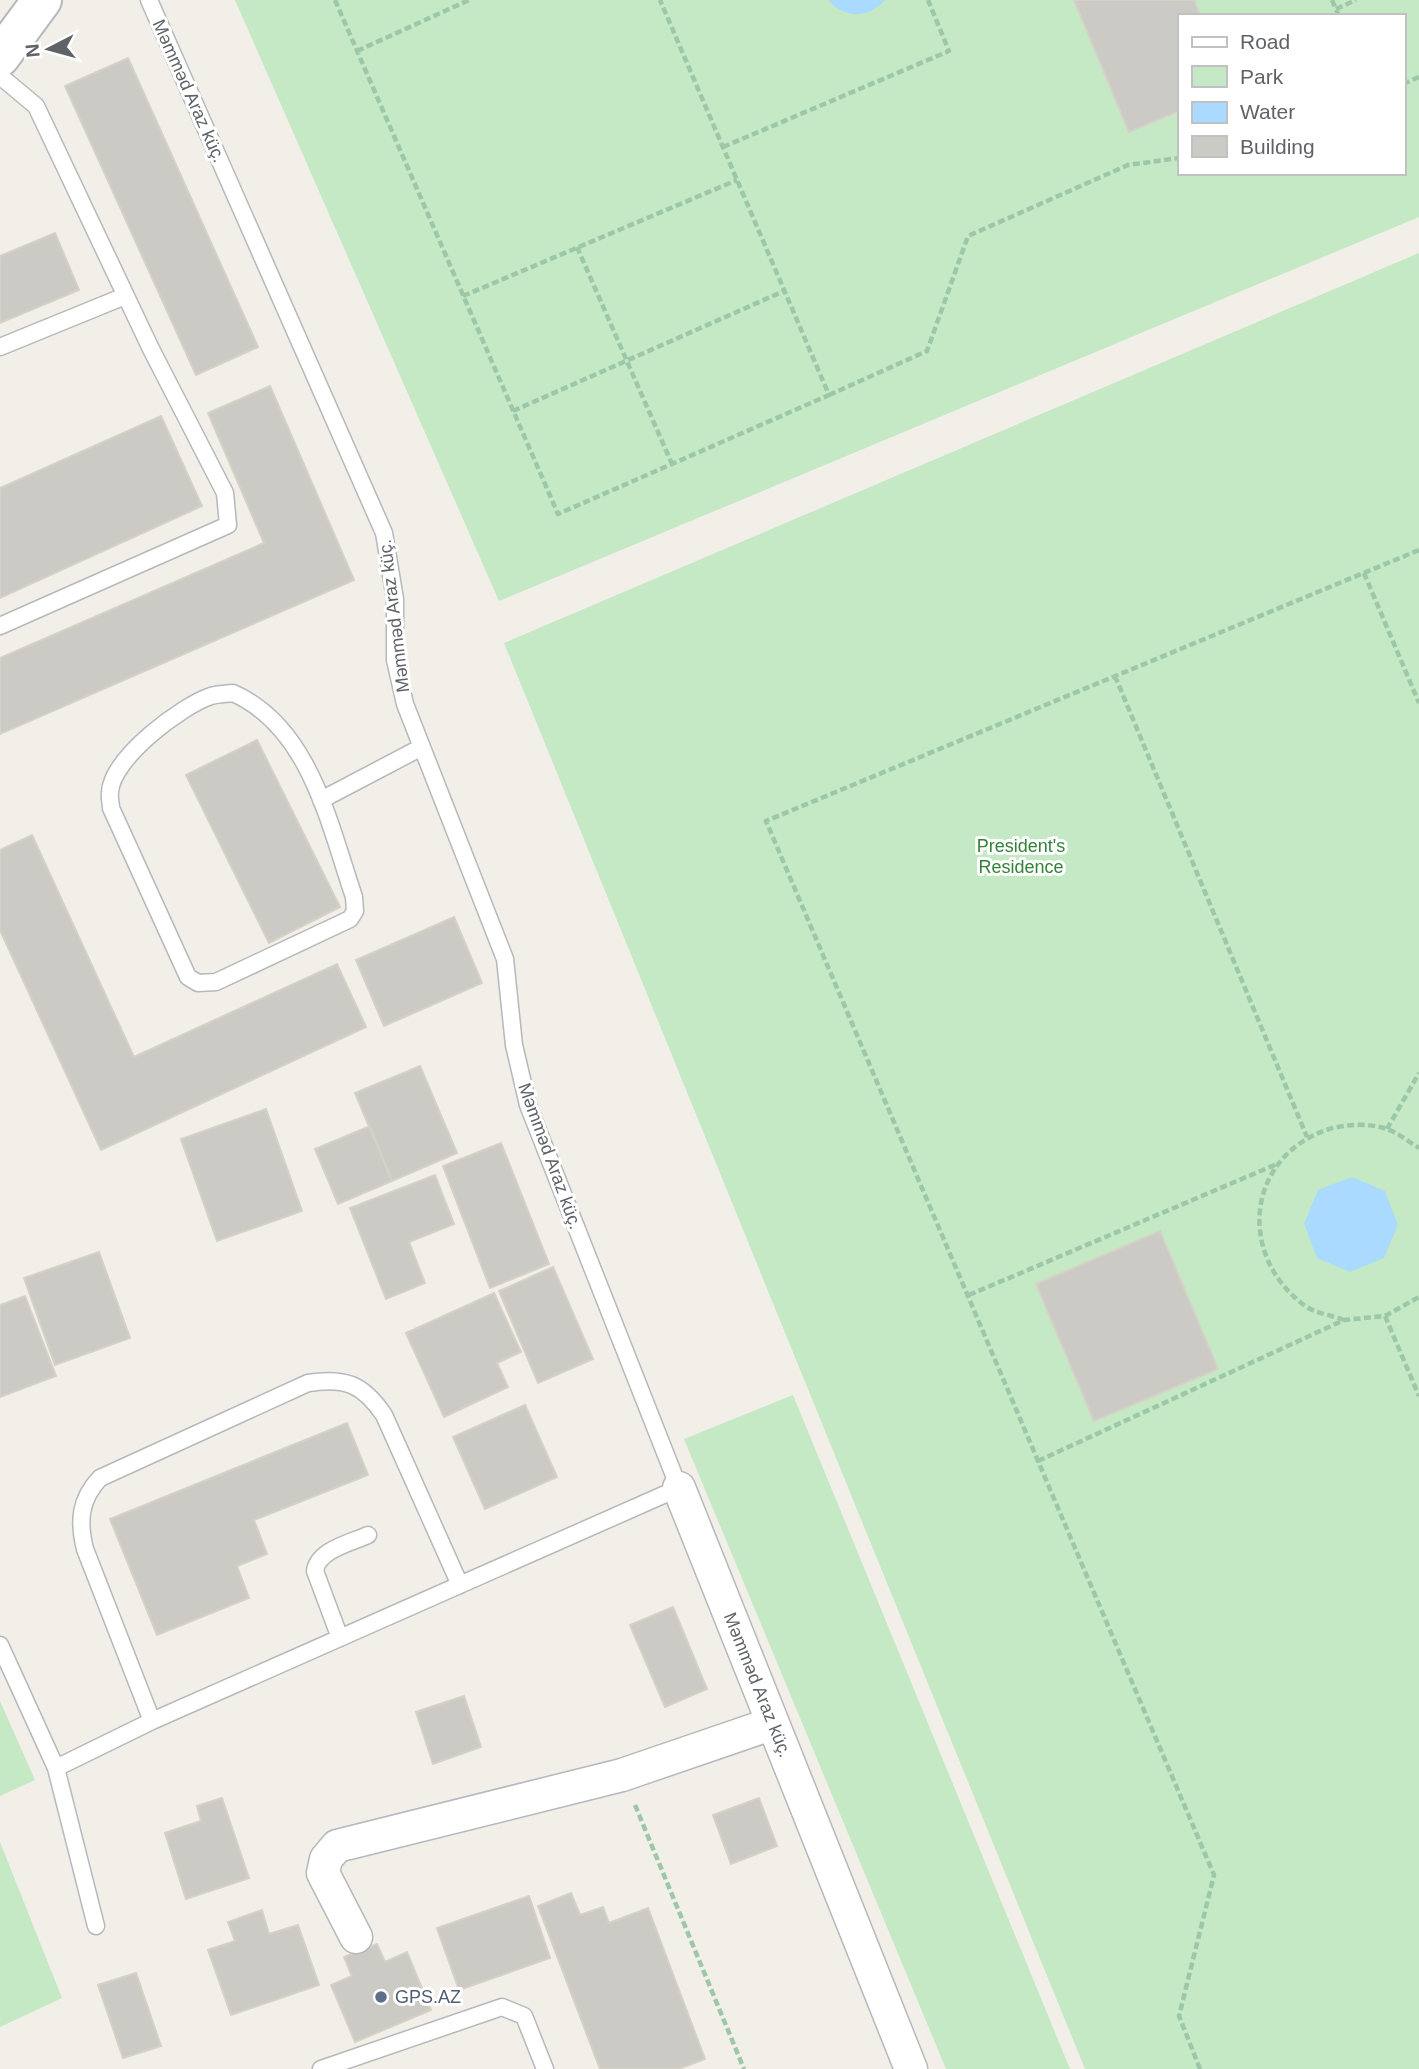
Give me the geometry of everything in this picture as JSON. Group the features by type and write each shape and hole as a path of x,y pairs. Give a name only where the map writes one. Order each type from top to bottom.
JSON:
{"street":[{"path":"0,57 42,0"},
{"name":"Məmməd Araz küç.","path":"679,1488 911,2069"},
{"path":"356,1937 323,1873 326,1859 337,1846 622,1775 771,1724"}],"lane":[{"name":"Məmməd Araz küç.","path":"149,0 384,533 395,599 395,660 405,704 505,959 514,1045 528,1105 679,1488"},
{"path":"0,76 36,106 125,296 225,493 228,525 0,626"},
{"path":"0,347 125,296"},
{"path":"233,693 255,703 282,728 299,754 321,800 354,897 355,911 350,919 216,982 198,984 188,977 111,808 109,790 125,762 145,740 178,712 212,696 233,693"},
{"path":"321,800 420,748"},
{"path":"152,1721 85,1549 79,1525 89,1489 100,1478 308,1382 340,1381 354,1385 371,1396 384,1415 460,1585"},
{"path":"56,1768 152,1721 679,1488"},
{"path":"340,1638 315,1571 316,1562 324,1555 368,1535"},
{"path":"0,1646 56,1768 96,1926"},
{"path":"321,2069 502,2007 523,2015 545,2069"}],"path":[{"path":"335,0 558,514 927,351 968,236 1128,165 1178,158"},
{"path":"357,51 468,0"},
{"path":"660,0 829,396"},
{"path":"723,147 949,51 928,0"},
{"path":"1332,0 1338,14"},
{"path":"1336,9 1356,0"},
{"path":"463,296 737,180"},
{"path":"578,247 672,464"},
{"path":"513,411 784,291"},
{"path":"1200,2069 1179,2016 1214,1875 766,821 1419,550"},
{"path":"1364,573 1419,703"},
{"path":"1115,676 1307,1136"},
{"path":"1387,1129 1419,1073"},
{"path":"969,1295 1277,1164 1307,1136 1346,1124 1387,1129 1419,1149"},
{"path":"1277,1164 1260,1200 1259,1242 1276,1279 1306,1307 1344,1320"},
{"path":"1038,1461 1344,1320 1385,1316 1419,1297"},
{"path":"1385,1316 1419,1396"},
{"path":"622,1775 744,2069"}],"green space":[{"path":"235,0 1419,0 1419,217 499,601"},
{"name":"President's Residence","path":"1419,253 1419,2069 1085,2069 504,643"},
{"path":"793,1395 1070,2069 946,2069 684,1439"},
{"path":"0,1701 35,1780 0,1796"},
{"path":"0,1842 62,1998 0,2027"}],"water":[{"path":"828,0 885,0 871,11 856,14 842,11"},
{"path":"1352,1177 1385,1191 1398,1225 1384,1258 1350,1272 1317,1258 1304,1224 1318,1190"}],"building":[{"path":"1074,0 1194,0 1199,14 1178,14 1178,111 1129,132"},
{"path":"128,58 258,347 196,375 65,86"},
{"path":"55,233 79,290 0,323 0,256"},
{"path":"270,386 354,580 0,734 0,658 264,543 208,413"},
{"path":"161,416 202,506 0,598 0,488"},
{"path":"257,740 340,907 269,943 186,775"},
{"path":"32,835 134,1057 337,964 366,1027 101,1150 0,930 0,850"},
{"path":"454,917 482,983 384,1026 356,960"},
{"path":"420,1066 457,1153 392,1181 355,1093"},
{"path":"266,1109 302,1211 217,1241 181,1139"},
{"path":"370,1126 392,1181 338,1204 315,1149"},
{"path":"501,1143 549,1264 490,1288 443,1166"},
{"path":"435,1175 454,1224 409,1242 425,1283 386,1299 350,1208"},
{"path":"1160,1231 1218,1369 1094,1421 1036,1284"},
{"path":"99,1252 130,1338 55,1365 24,1278"},
{"path":"553,1267 593,1359 538,1383 499,1291"},
{"path":"494,1293 521,1352 497,1363 508,1387 444,1417 406,1333"},
{"path":"25,1296 56,1376 0,1397 0,1305"},
{"path":"525,1405 557,1477 485,1509 453,1437"},
{"path":"347,1423 368,1475 254,1520 267,1554 237,1566 249,1598 157,1635 110,1519"},
{"path":"673,1607 707,1689 665,1707 630,1625"},
{"path":"464,1696 481,1747 433,1764 416,1712"},
{"path":"222,1798 249,1878 186,1899 165,1833 201,1821 197,1806"},
{"path":"759,1798 777,1846 731,1864 713,1815"},
{"path":"571,1893 580,1915 603,1907 609,1923 648,1908 705,2059 679,2069 600,2069 538,1906"},
{"path":"529,1896 550,1958 459,1990 437,1928"},
{"path":"262,1910 269,1934 298,1925 319,1985 231,2015 208,1950 235,1941 228,1922"},
{"name":"GPS.AZ","path":"377,1944 385,1962 407,1952 431,2010 355,2042 331,1985 352,1976 344,1957"},
{"path":"136,1973 161,2046 123,2058 98,1985"}],"place":[{"name":"GPS.AZ","path":"381,1997"}]}
